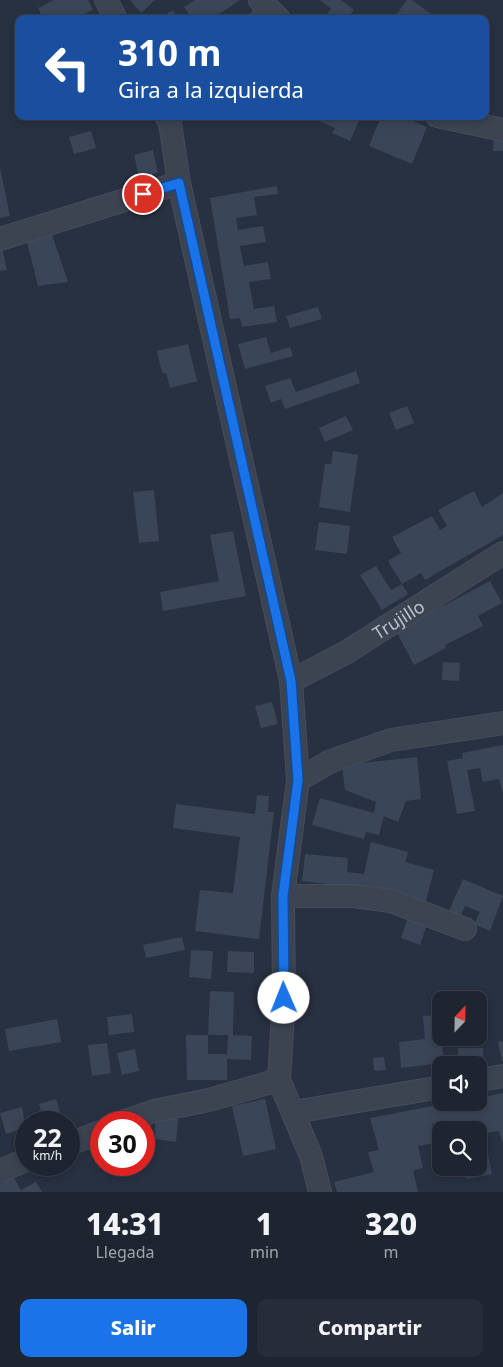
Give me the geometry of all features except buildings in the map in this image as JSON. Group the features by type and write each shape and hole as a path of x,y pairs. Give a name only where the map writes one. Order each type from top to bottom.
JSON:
{"street":[{"path":"106,0 114,15"},
{"path":"260,0 275,15"},
{"path":"169,120 179,183 291,681 298,780 283,896 284,998 279,1080 311,1156 320,1192"},
{"path":"456,120 503,130"},
{"path":"0,239 179,183"},
{"name":"Trujillo","path":"291,681 345,653 503,553"},
{"path":"298,780 331,761 391,740 503,723"},
{"path":"283,896 353,896 390,902 465,929"},
{"path":"487,1079 503,1076"},
{"path":"151,1111 209,1100 279,1080"},
{"path":"294,1112 432,1089"},
{"path":"0,1171 15,1165"}],"route":[{"path":"143,194 179,183 291,681 298,780 283,896 284,998"}]}
